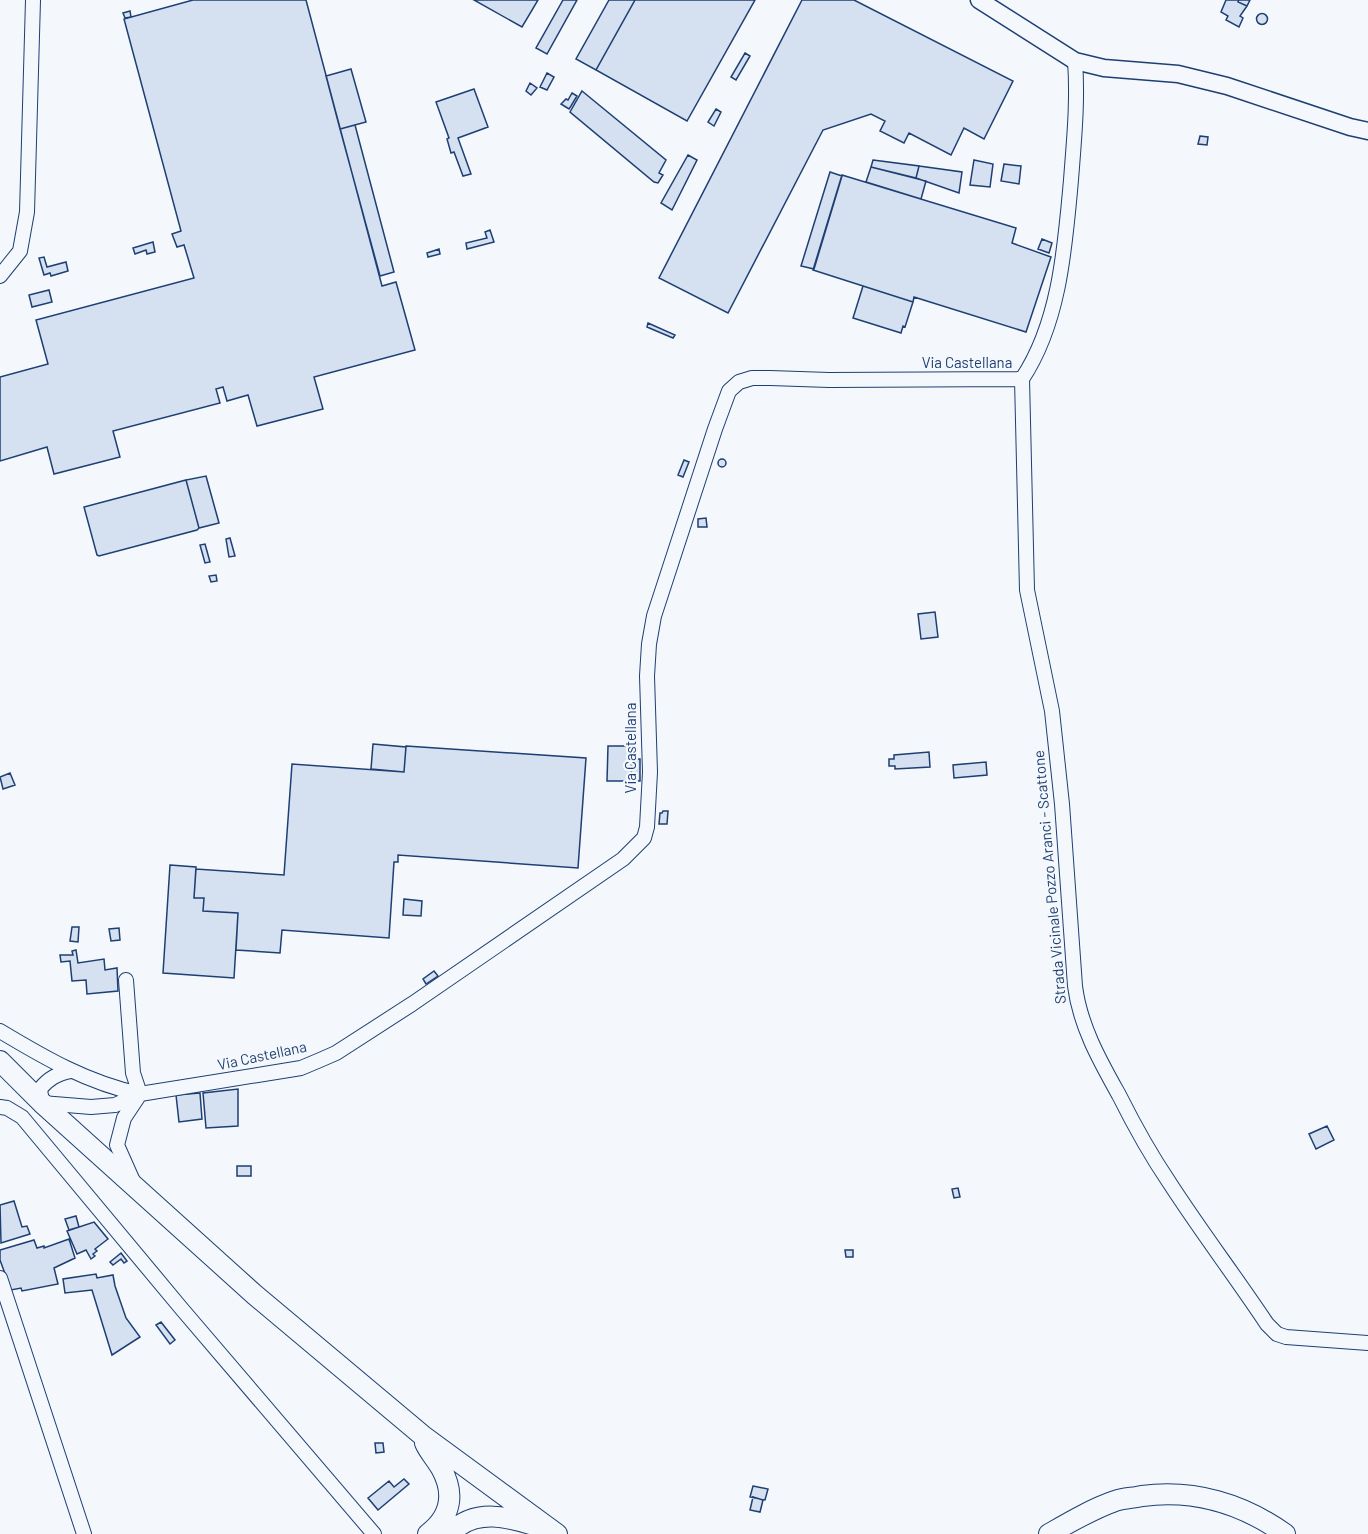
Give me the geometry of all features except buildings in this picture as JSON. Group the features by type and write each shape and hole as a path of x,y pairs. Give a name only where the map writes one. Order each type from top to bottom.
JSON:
{"main road":[{"path":"0,1060 42,1103 255,1294 422,1435 556,1534"},
{"path":"422,1435 451,1491 448,1512 437,1527 428,1534"},
{"path":"1049,1534 1117,1500 1162,1494 1202,1497 1232,1505 1259,1517 1285,1534"},
{"path":"450,1534 464,1523 490,1516 502,1516 556,1534"}],"street":[{"path":"0,276 20,251 27,212 33,0"},
{"path":"979,0 1075,61 1104,68 1178,74 1368,131"},
{"path":"1022,379 1040,345 1057,292 1068,218 1077,113 1075,61"},
{"name":"Via Castellana","path":"42,1103 92,1107 115,1105 140,1094 301,1068 336,1053 543,916 636,848 644,838 647,827 650,772 647,676 654,616 715,429 729,391 739,382 752,378 1022,379"},
{"name":"Strada Vicinale Pozzo Aranci - Scattone","path":"1022,379 1027,590 1052,711 1062,804 1075,986 1083,1022 1103,1066 1168,1182 1267,1324 1277,1334 1287,1337 1368,1343"},
{"path":"126,980 133,1073 140,1094 123,1118 117,1145 135,1187"},
{"name":"Via Castellana","path":"0,1031 71,1071 110,1086 140,1094"},
{"path":"42,1103 40,1089 47,1081 58,1074 71,1071"},
{"path":"0,1107 7,1108 22,1117 374,1534"},
{"path":"0,1278 84,1534"}]}
